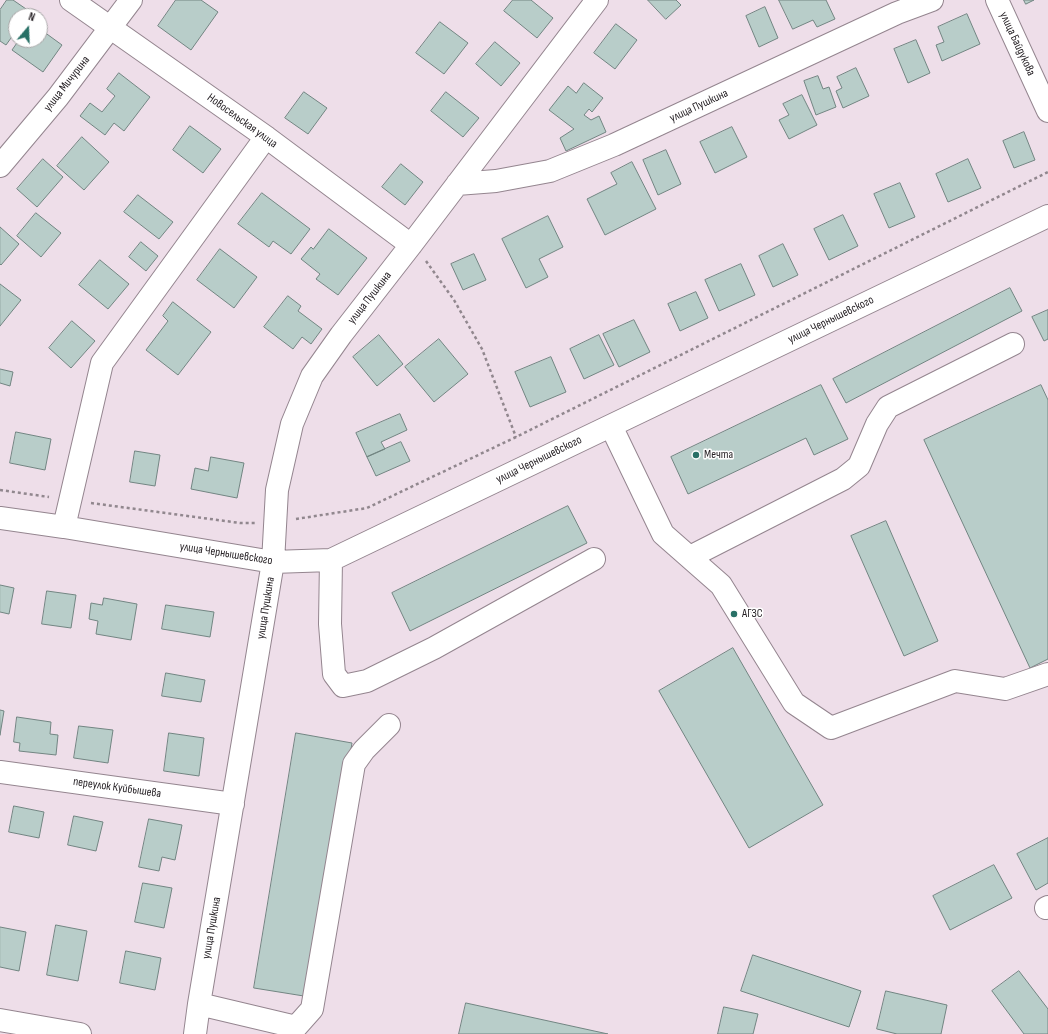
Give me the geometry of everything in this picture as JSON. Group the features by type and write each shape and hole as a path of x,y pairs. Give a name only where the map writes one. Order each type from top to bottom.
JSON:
{"street":[{"name":"Новосельская улица","path":"71,0 266,137 411,245"},
{"name":"улица Мичурина","path":"0,166 58,97 131,0"},
{"name":"улица Пушкина","path":"195,1034 273,562 277,490 292,424 312,376 341,335 597,0"},
{"name":"улица Пушкина","path":"457,184 496,181 550,170 614,145 897,13 932,0"},
{"name":"улица Байдукова","path":"997,0 1048,111"},
{"path":"64,527 102,363 266,137"},
{"name":"улица Чернышевского","path":"0,518 64,527 273,562 331,560 1047,219"},
{"path":"690,557 843,479 858,466 877,424 888,407 1013,344"},
{"path":"611,426 663,534 721,584 794,703 831,728 955,681 1005,689 1048,674"},
{"path":"331,560 330,624 334,674 343,686 368,681 434,648 594,559"},
{"path":"199,1004 296,1027 312,1009 354,764 364,750 389,725"},
{"name":"переулок Куйбышева","path":"0,772 233,804"},
{"path":"0,1020 80,1034"}],"path":[{"path":"411,245 430,265 452,297 482,349 516,437 1048,172"}],"building":[{"path":"7,0 13,0 25,8 8,8 8,42 6,45 0,41 0,10"},
{"path":"176,0 201,0 218,12 191,50 158,26"},
{"path":"513,0 531,0 553,18 537,38 504,11"},
{"path":"648,0 676,0 681,5 666,19"},
{"path":"779,0 826,0 835,19 817,27 813,20 793,29"},
{"path":"1024,0 1034,0 1026,4"},
{"path":"765,7 778,38 759,47 746,16"},
{"path":"967,14 980,44 942,61 936,45 944,42 938,27"},
{"path":"440,22 468,43 444,74 416,53"},
{"path":"616,24 637,40 615,69 594,53"},
{"path":"48,35 62,45 43,72 12,50 13,48 48,48"},
{"path":"916,40 930,73 908,83 894,49"},
{"path":"495,42 520,63 501,86 476,64"},
{"path":"856,68 869,96 843,108 836,91 842,88 837,77"},
{"path":"119,73 150,97 124,131 114,123 105,135 80,116 90,103 102,112 115,96 107,89"},
{"path":"818,76 823,89 829,87 836,107 816,115 804,81"},
{"path":"584,83 603,98 592,112 589,109 584,115 591,120 599,116 606,132 566,151 560,138 574,129 549,110 568,86 576,93"},
{"path":"304,92 327,108 308,134 285,118"},
{"path":"446,92 479,118 463,137 431,111"},
{"path":"802,95 817,125 789,139 779,120 789,115 783,104"},
{"path":"190,126 221,149 203,173 173,150"},
{"path":"732,127 747,157 715,173 700,142"},
{"path":"1024,132 1035,160 1014,168 1003,141"},
{"path":"82,137 109,162 84,190 57,166"},
{"path":"666,150 681,184 658,195 643,160"},
{"path":"43,159 63,177 37,207 17,189"},
{"path":"968,159 981,188 948,202 936,174"},
{"path":"632,162 656,209 605,235 587,199 617,184 611,173"},
{"path":"401,164 423,182 405,205 382,187"},
{"path":"900,183 915,217 889,228 874,194"},
{"path":"262,193 310,229 291,254 273,241 269,247 238,224"},
{"path":"138,195 173,222 159,239 124,212"},
{"path":"36,213 61,233 41,257 17,236"},
{"path":"843,215 858,246 829,260 814,229"},
{"path":"548,216 563,247 539,259 548,277 526,288 502,239"},
{"path":"0,227 19,244 1,265 0,264"},
{"path":"329,229 367,258 338,295 316,279 320,274 301,259 311,247 313,249"},
{"path":"141,242 158,256 146,271 129,257"},
{"path":"783,244 798,275 773,287 759,256"},
{"path":"220,249 257,277 234,308 197,280"},
{"path":"474,254 486,280 463,290 451,264"},
{"path":"100,260 129,284 108,309 79,285"},
{"path":"741,264 755,295 719,311 705,280"},
{"path":"0,284 21,300 0,326"},
{"path":"1010,288 1022,311 846,403 833,379"},
{"path":"696,292 708,318 680,331 668,304"},
{"path":"288,296 301,306 298,311 322,329 311,344 302,337 293,349 264,327"},
{"path":"173,302 211,332 178,375 146,350 168,321 163,316"},
{"path":"1048,310 1048,339 1044,341 1032,317"},
{"path":"634,320 650,352 619,367 603,334"},
{"path":"72,321 95,341 71,368 49,348"},
{"path":"379,335 403,364 377,386 353,357"},
{"path":"599,335 614,365 584,379 570,349"},
{"path":"439,339 468,374 434,402 405,367"},
{"path":"551,357 566,392 530,407 515,372"},
{"path":"0,369 13,372 10,386 0,383"},
{"path":"821,385 848,439 814,455 806,438 688,494 671,457"},
{"path":"1041,385 1048,400 1048,659 1030,668 924,440"},
{"path":"400,414 407,430 381,442 385,449 367,457 356,433"},
{"path":"16,432 51,439 45,470 10,463"},
{"path":"401,442 410,461 376,476 367,457"},
{"path":"135,451 160,455 155,486 130,482"},
{"path":"211,457 244,463 237,498 191,489 195,468 208,471"},
{"path":"568,506 587,543 410,631 392,593"},
{"path":"886,521 938,641 904,656 851,536"},
{"path":"0,585 14,588 9,614 0,612"},
{"path":"47,591 76,595 71,628 42,624"},
{"path":"104,598 137,604 131,640 96,634 98,621 89,619 91,603 102,605"},
{"path":"166,605 214,612 210,637 162,629"},
{"path":"733,648 823,805 749,848 659,691"},
{"path":"166,673 205,680 201,702 162,696"},
{"path":"0,710 4,711 0,735"},
{"path":"17,717 51,722 50,734 58,735 56,755 19,751 20,743 14,742"},
{"path":"79,726 113,730 108,763 74,758"},
{"path":"169,733 204,738 199,776 164,771"},
{"path":"296,733 352,743 310,997 254,988"},
{"path":"14,806 44,812 39,838 9,832"},
{"path":"74,816 103,822 96,851 68,845"},
{"path":"149,819 182,825 175,860 162,857 159,871 139,867"},
{"path":"1048,838 1048,883 1036,890 1017,854"},
{"path":"994,865 1012,898 950,930 933,896"},
{"path":"143,883 172,888 164,928 135,922"},
{"path":"56,925 87,931 78,981 47,975"},
{"path":"0,927 26,932 19,971 0,967"},
{"path":"126,951 161,958 155,990 120,983"},
{"path":"753,955 861,991 849,1027 741,991"},
{"path":"1019,971 1048,1009 1048,1034 1024,1034 992,991"},
{"path":"886,991 947,1005 941,1034 897,1034 877,1029"},
{"path":"466,1003 608,1034 459,1034"},
{"path":"724,1007 758,1014 753,1034 718,1034"}],"place":[{"name":"Мечта","path":"696,455"},
{"name":"АГЗС","path":"734,614"}]}
